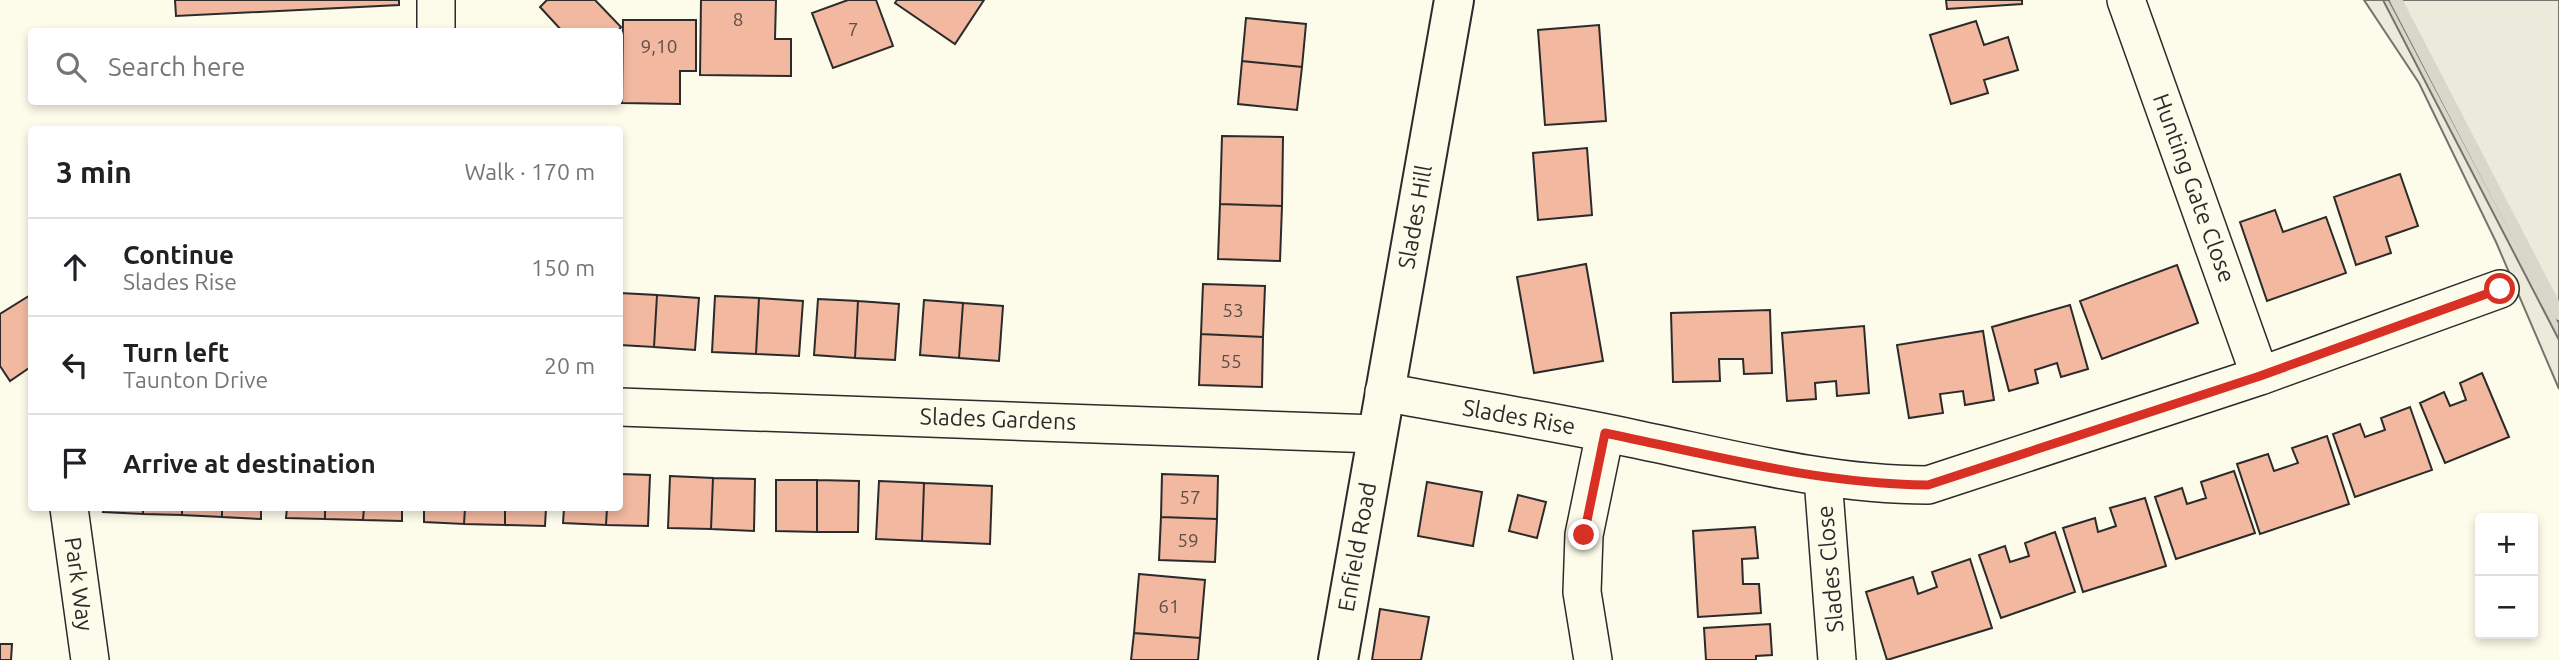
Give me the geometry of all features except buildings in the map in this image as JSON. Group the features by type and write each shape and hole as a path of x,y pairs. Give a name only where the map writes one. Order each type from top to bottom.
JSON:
{"main road":[{"name":"Slades Hill","path":"1376,434 1454,0"},
{"name":"Enfield Road","path":"1338,660 1376,434"}],"street":[{"path":"436,0 436,28"},
{"name":"Hunting Gate Close","path":"2126,0 2260,376"},
{"name":"Slades Rise","path":"1384,392 1605,433 1823,478 1872,485 1928,485 2260,376 2500,289"},
{"name":"Slades Gardens","path":"623,407 1376,434"},
{"path":"1593,660 1582,592 1584,535 1605,433"},
{"name":"Slades Close","path":"1823,478 1837,660"},
{"name":"Park Way","path":"69,511 90,660"}],"shaded area":[{"path":"2364,0 2559,0 2559,389 2496,242 2419,83"},
{"path":"2383,0 2389,0 2559,323 2559,340"}],"waterway":[{"path":"2396,0 2559,314"}],"route":[{"path":"1584,535 1605,433 1823,478 1872,485 1928,485 2260,376 2500,289"}]}
